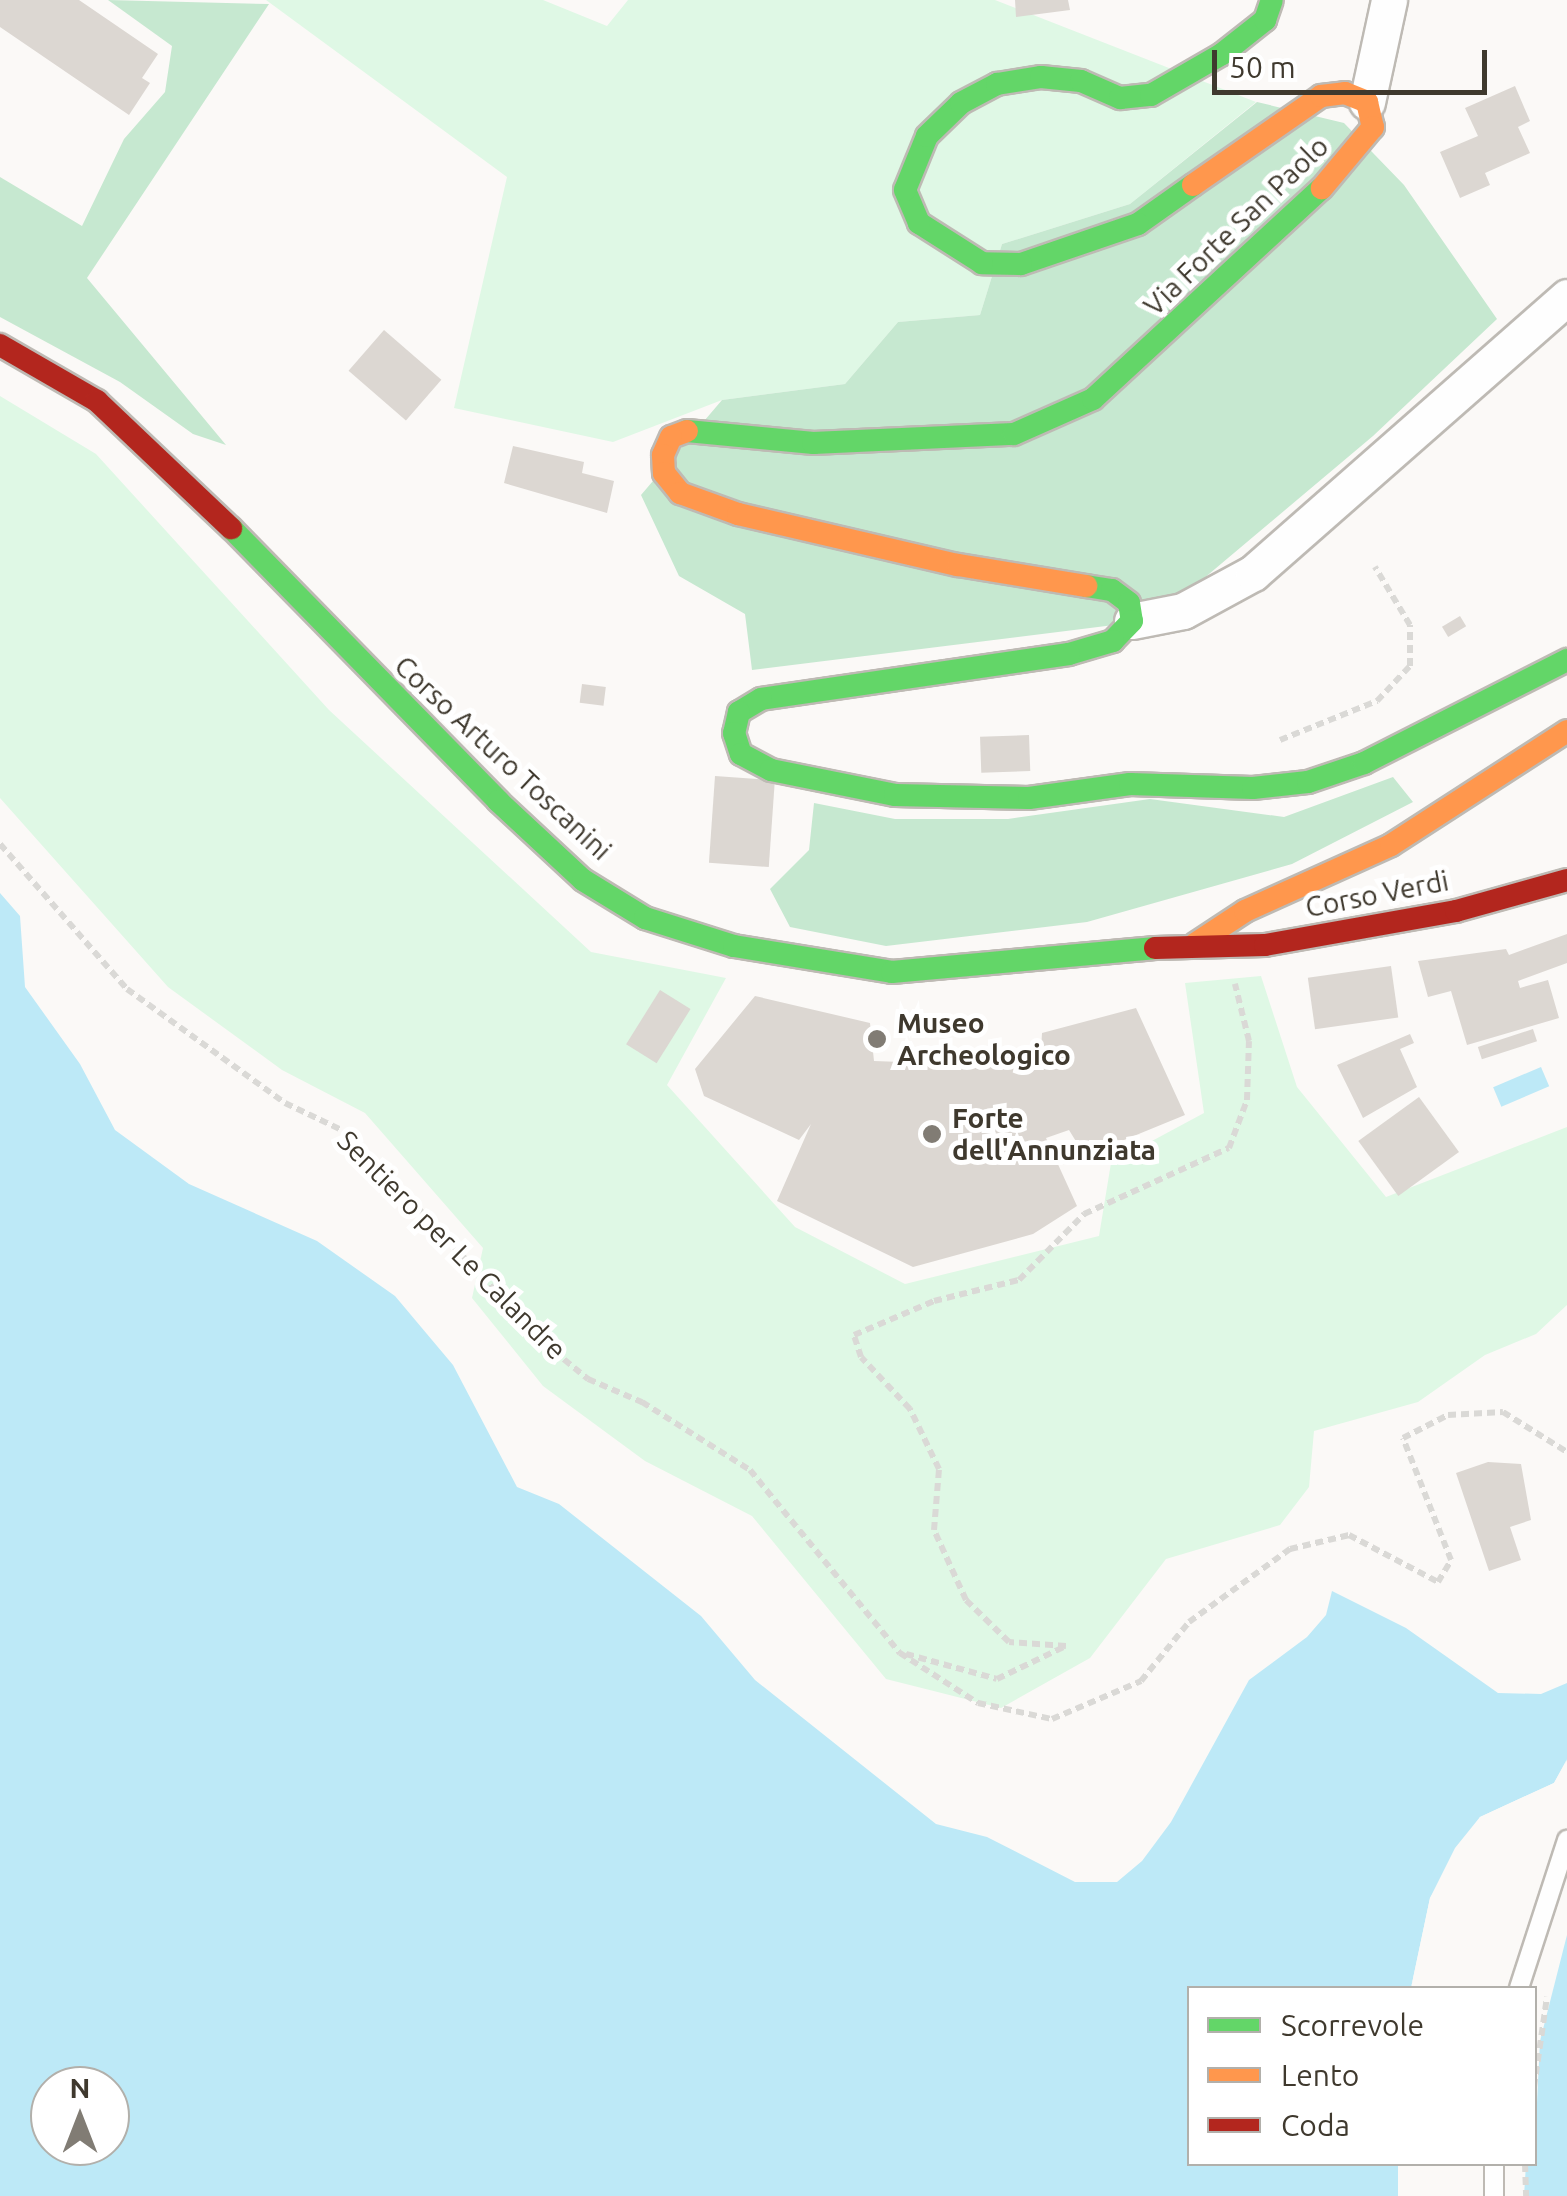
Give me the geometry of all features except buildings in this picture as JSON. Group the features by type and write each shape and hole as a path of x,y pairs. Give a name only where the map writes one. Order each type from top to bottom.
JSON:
{"street":[{"name":"Via Forte San Paolo","path":"1132,621 1129,602 1112,590 958,565 738,514 680,493 664,474 663,455 671,437 694,428 813,443 1014,434 1093,400 1343,169 1372,127 1367,102 1345,93 1321,96 1138,224 1021,264 982,263 919,223 905,190 912,164 927,136 961,103 997,84 1041,77 1080,81 1120,98 1151,95 1222,54 1265,20 1272,0"},
{"path":"1367,102 1389,0"},
{"path":"1567,297 1253,572 1183,611 1132,621 1113,641 1068,654 761,699 739,712 734,733 741,754 771,770 895,794 1029,798 1130,784 1254,788 1308,782 1364,763 1567,660"},
{"name":"Corso Arturo Toscanini","path":"0,345 97,401 234,530 498,801 583,880 644,918 734,946 892,972 1195,944"},
{"path":"1195,944 1245,911 1391,845 1567,732"},
{"name":"Corso Verdi","path":"1195,944 1284,942 1456,911 1567,880"}],"lane":[{"path":"1520,1986 1567,1840"},
{"path":"1494,2166 1494,2196"}],"path":[{"path":"1268,745 1378,701 1410,666 1410,625 1375,567"},
{"name":"Sentiero per Le Calandre","path":"0,844 127,988 285,1103 348,1133 544,1343 588,1380 642,1402 750,1470 900,1653 978,1703 1052,1719 1141,1681 1189,1622 1290,1549 1349,1535 1438,1582 1451,1560 1403,1438 1448,1416 1503,1412 1567,1452"},
{"path":"900,1653 997,1678 1066,1646 1009,1642 966,1600 934,1530 939,1469 910,1409 861,1357 854,1335 934,1301 1018,1280 1084,1214 1228,1148 1247,1100 1249,1040 1242,991 1195,944"},
{"path":"1525,2166 1526,2196"}],"green space":[{"path":"108,0 269,4 87,278 226,445 193,434 120,382 0,317 0,177 82,226 124,139 165,92 172,46"},
{"path":"266,0 543,0 607,26 628,0 995,0 1256,102 1130,204 1002,244 980,315 898,322 845,384 722,400 613,442 454,408 507,177"},
{"path":"1257,102 1344,123 1404,185 1497,319 1373,436 1190,590 1114,625 752,670 745,614 679,576 641,495 722,400 845,384 898,322 980,315 1002,244 1130,204"},
{"path":"0,396 96,454 329,710 591,952 726,978 667,1085 795,1227 905,1284 1099,1236 1111,1163 1204,1113 1185,983 1261,976 1297,1087 1386,1197 1567,1127 1567,1305 1536,1334 1485,1355 1418,1402 1314,1431 1309,1487 1280,1525 1166,1559 1090,1658 1001,1708 886,1679 752,1516 645,1461 543,1386 472,1298 483,1248 365,1113 282,1070 168,987 0,798"},
{"path":"1393,777 1413,802 1292,864 1087,922 886,946 790,927 770,889 809,850 814,803 895,819 1008,819 1150,799 1284,817"}],"water":[{"path":"0,893 20,916 25,987 80,1064 115,1130 189,1184 317,1241 395,1296 453,1365 517,1487 559,1504 701,1616 755,1680 936,1824 987,1837 1075,1882 1117,1882 1142,1861 1171,1822 1249,1680 1307,1637 1326,1615 1332,1591 1406,1628 1498,1693 1541,1694 1567,1683 1567,1760 1554,1783 1480,1817 1430,1898 1411,1986 1187,1986 1187,2166 1398,2166 1398,2196 0,2196"},
{"path":"1541,1067 1549,1086 1501,1107 1493,1087"},
{"path":"1567,1935 1567,2196 1524,2196 1526,2166 1537,2166 1540,2041"}],"pier":[{"path":"1567,1759 1557,1786 1483,1821 1460,1851 1435,1900 1411,1986 1430,1898 1455,1848 1480,1817 1554,1783"}],"traffic: fast":[{"path":"1193,185 1138,224 1021,264 982,263 919,223 905,190 927,136 961,103 997,84 1041,77 1081,81 1120,98 1151,95 1222,54 1265,20 1272,0"},
{"path":"687,431 813,443 1014,434 1093,399 1322,188"},
{"path":"231,528 498,801 583,880 645,918 734,946 892,972 1155,948"},
{"path":"1086,586 1112,590 1129,603 1132,621 1113,641 1069,654 761,699 739,712 734,733 741,754 771,770 895,795 1029,798 1130,784 1253,788 1308,782 1364,763 1567,660"}],"traffic: slow":[{"path":"1193,185 1321,96 1345,93 1367,102 1373,127 1322,188"},
{"path":"687,431 671,437 663,455 664,473 680,493 738,514 958,565 1086,586"},
{"path":"1195,944 1245,911 1391,845 1567,731"}],"traffic: jam":[{"path":"0,345 97,401 231,528"},
{"path":"1155,948 1265,945 1456,911 1567,880"}],"place":[{"name":"Museo Archeologico","path":"877,1039"},
{"name":"Forte dell'Annunziata","path":"932,1134"}]}
